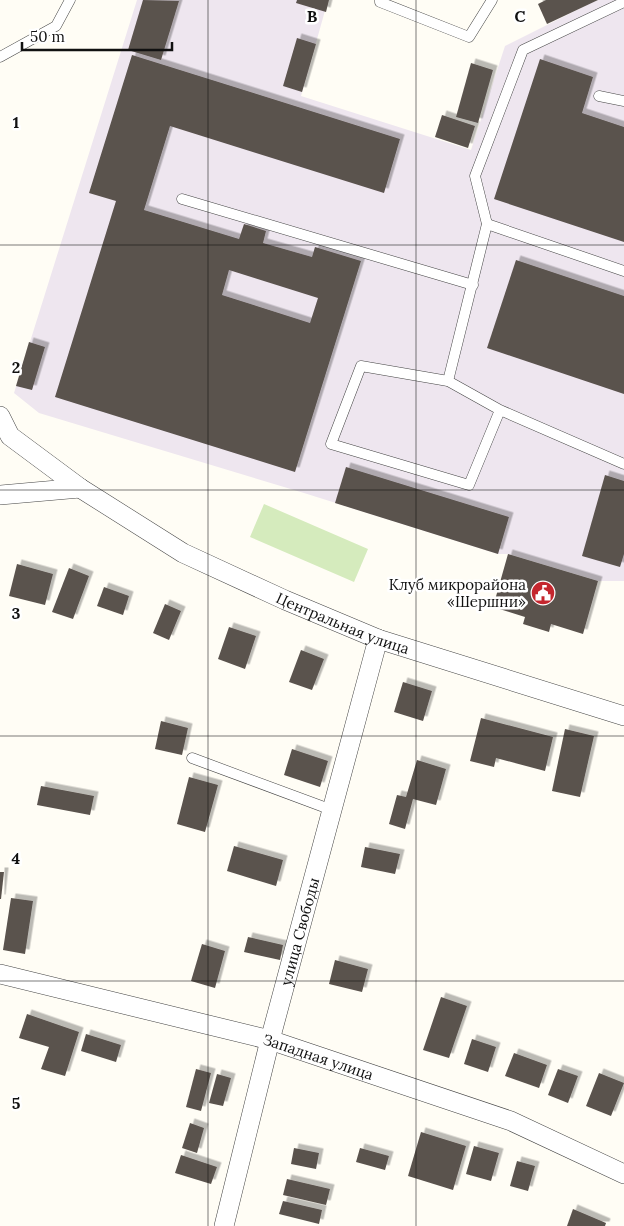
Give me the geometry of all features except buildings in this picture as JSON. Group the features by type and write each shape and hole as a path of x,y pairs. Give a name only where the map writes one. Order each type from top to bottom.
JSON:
{"street":[{"name":"Центральная улица","path":"0,416 10,436 80,488 183,553 378,639 623,711"},
{"path":"0,495 80,488"},
{"name":"улица Свободы","path":"224,1226 270,1040 378,639"},
{"name":"Западная улица","path":"0,974 270,1040 512,1121 624,1174"}],"lane":[{"path":"0,57 56,26 70,0"},
{"path":"380,0 380,2 469,37 492,0"},
{"path":"448,382 487,224 475,176 523,50 624,2"},
{"path":"599,96 624,102"},
{"path":"182,199 473,285"},
{"path":"487,224 624,271"},
{"path":"500,410 469,485 331,444 360,366 448,382 500,410 624,464"},
{"path":"192,758 332,810"}],"shaded area":[{"path":"137,0 328,0 301,96 471,150 505,46 597,0 624,0 624,581 598,581 508,554 498,554 39,413 14,393"}],"green space":[{"path":"264,504 368,549 354,582 250,537"}],"place":[{"name":"Клуб микрорайона «Шершни»","path":"543,593"}]}
